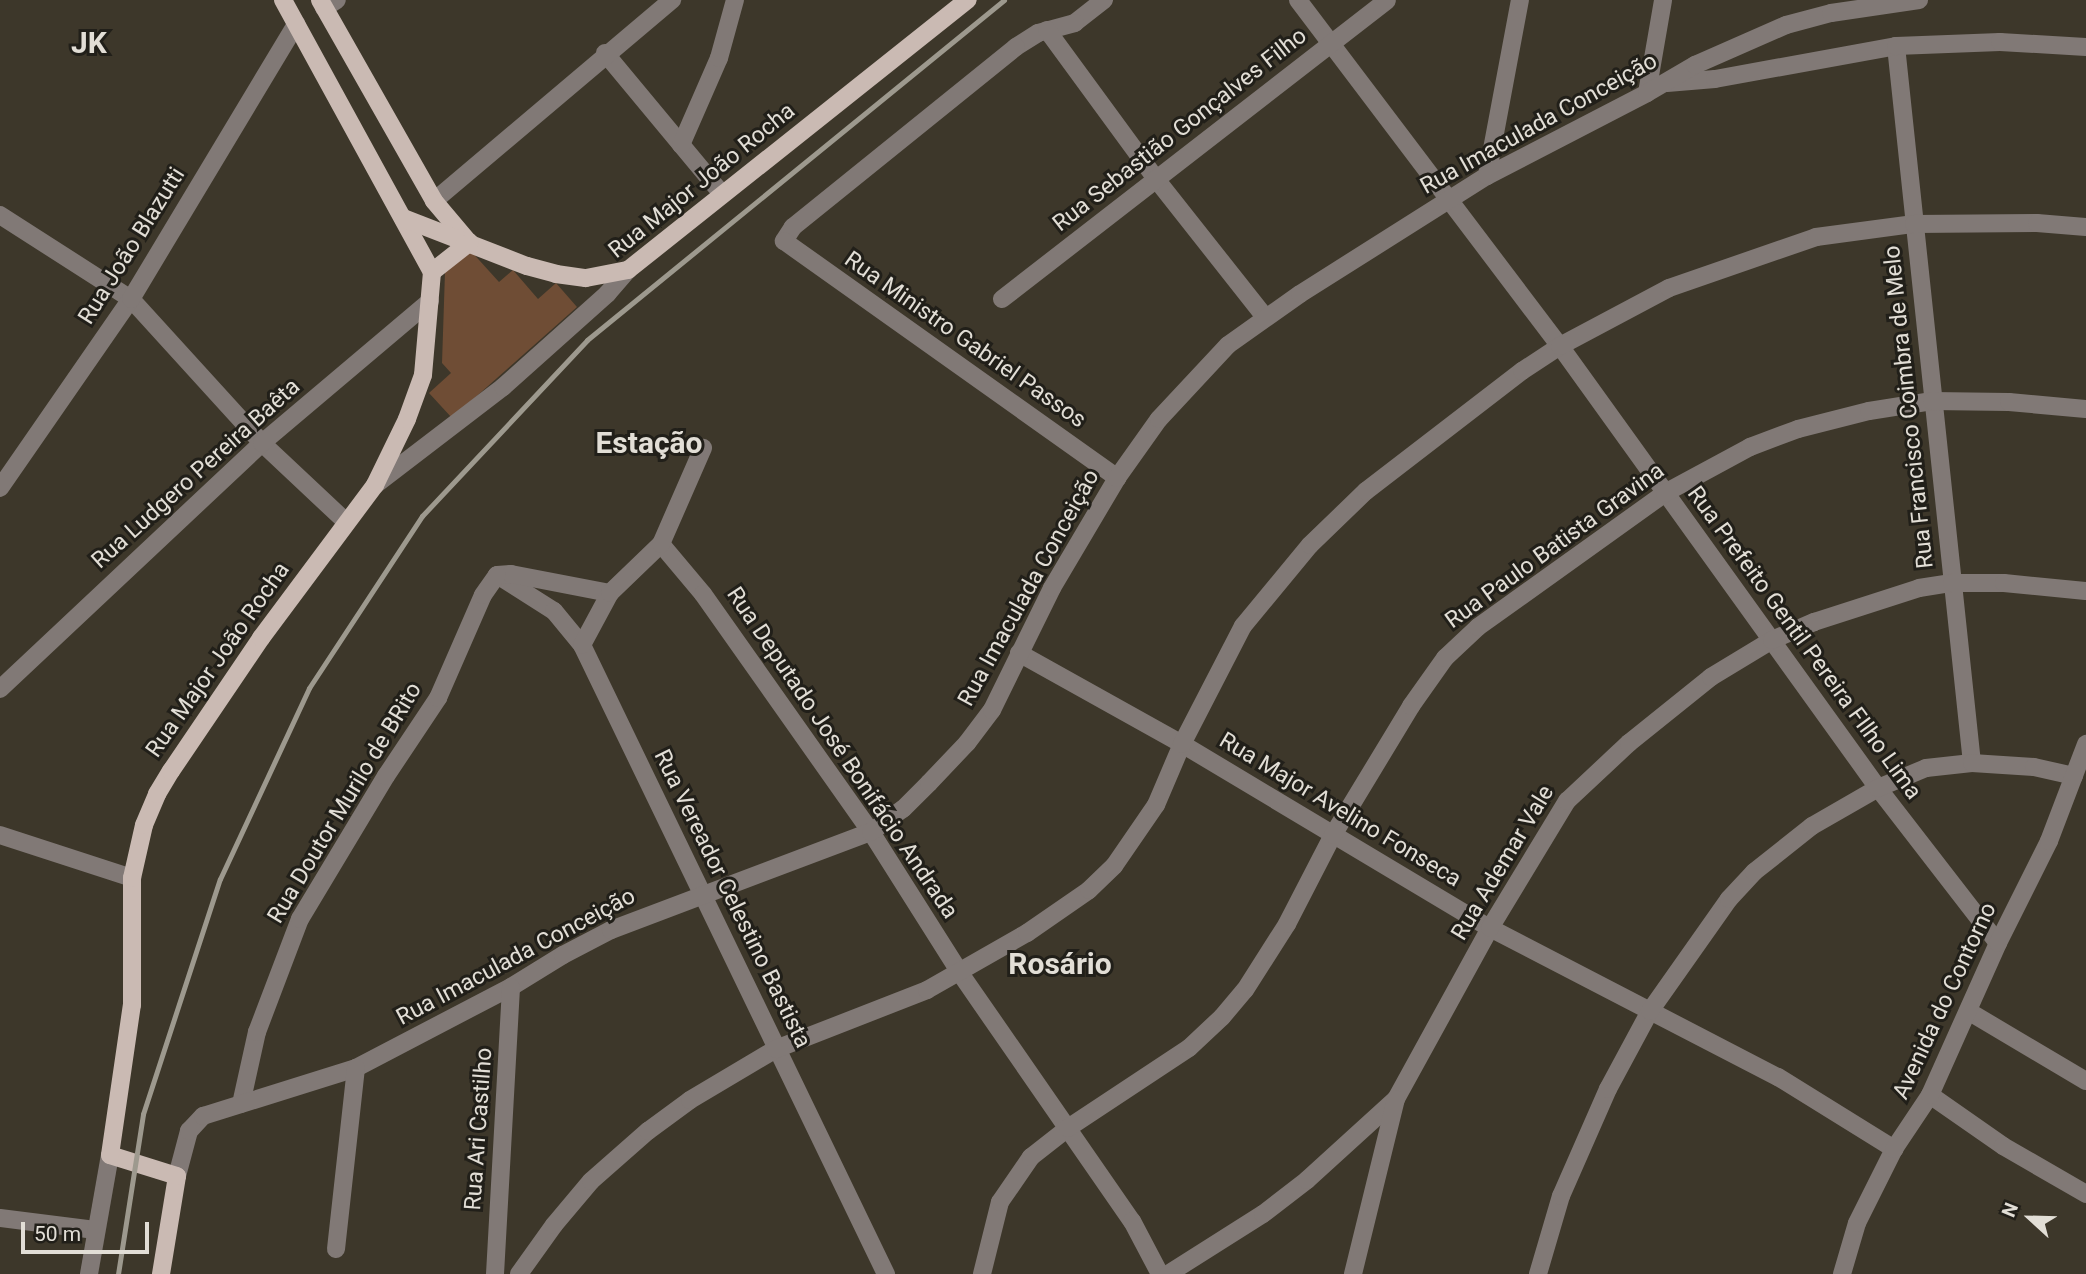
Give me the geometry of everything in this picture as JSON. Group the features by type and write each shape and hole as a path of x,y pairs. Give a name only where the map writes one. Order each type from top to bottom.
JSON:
{"main road":[{"path":"283,0 432,271 470,242"},
{"name":"Rua Major João Rocha","path":"628,270 968,0"},
{"path":"296,24 327,3 433,201 470,242"},
{"path":"377,169 405,151"},
{"name":"Rua Major João Rocha","path":"110,1155 132,1005 132,878 144,825 157,794 345,521 374,485 407,419 423,375 432,271 433,201"},
{"path":"403,218 527,266 556,274 586,278 628,270"},
{"path":"110,1155 177,1176 162,1274"}],"street":[{"path":"433,201 605,53 672,0"},
{"path":"681,145 719,58 735,0"},
{"path":"1104,0 1075,23 1047,30 1156,179 1265,317"},
{"name":"Rua Prefeito Gentil Pereira FIlho Lima","path":"1298,0 1560,346 1878,788 1997,943"},
{"name":"Rua Sebastião Gonçalves Filho","path":"1002,299 1387,0"},
{"path":"1487,176 1520,0"},
{"path":"1647,93 1662,0"},
{"name":"Rua Imaculada Conceição","path":"177,1176 184,1144 196,1122 211,1112 356,1068 511,987 611,930 871,832 903,809 967,743 992,710 1052,588 1117,478 1159,419 1228,345 1265,317 1487,176 1647,93 1695,65 1786,25 1831,13 1919,0"},
{"name":"Rua João Blazutti","path":"0,488 131,299 296,24"},
{"name":"Rua Ministro Gabriel Passos","path":"1047,30 1016,47 793,227 784,242 1117,478"},
{"path":"1663,84 1715,79 1896,46 2000,43 2086,47"},
{"name":"Rua Francisco Coimbra de Melo","path":"1896,46 1972,763"},
{"path":"605,53 722,194"},
{"path":"0,215 131,299 262,443 345,521"},
{"path":"519,1274 572,1202 614,1160 690,1100 776,1049 927,990 960,973 1059,913 1114,866 1156,805 1182,744 1243,626 1310,545 1366,491 1522,371 1560,346 1661,292 1816,237 1914,225 2037,223 2086,227"},
{"name":"Rua Major João Rocha","path":"374,485 503,387 607,294 628,270"},
{"name":"Rua Ludgero Pereira Baêta","path":"0,689 262,443 430,301"},
{"name":"Rua Paulo Batista Gravina","path":"982,1274 1000,1202 1031,1157 1068,1128 1164,1066 1222,1017 1245,990 1287,924 1332,835 1432,675 1461,642 1589,545 1665,493 1750,447 1798,429 1869,411 1932,401 2009,402 2086,409"},
{"path":"582,645 610,593 662,544 703,448"},
{"name":"Rua Deputado José Bonifácio Andrada","path":"662,544 703,594 871,832 960,973 1132,1221 1160,1274"},
{"path":"498,575 522,575 610,593"},
{"name":"Rua Vereador Celestino Bastista","path":"498,575 554,611 582,645 886,1274"},
{"name":"Rua Doutor Murilo de BRito","path":"241,1104 257,1032 300,919 386,776 438,698 483,595 498,575"},
{"name":"Rua Ademar Vale","path":"1168,1274 1263,1214 1307,1180 1396,1099 1490,928 1550,827 1584,782 1711,677 1772,640 1887,597 1952,583 2004,583 2086,592"},
{"name":"Rua Major Avelino Fonseca","path":"1019,653 1182,744 1490,928 1778,1077 1894,1149"},
{"name":"Avenida do Contorno","path":"1842,1274 1857,1223 1894,1149 1930,1095 1997,943 2049,841 2086,744"},
{"path":"1538,1274 1557,1208 1582,1145 1650,1011 1729,899 1754,872 1812,827 1878,788 1926,768 1972,763 2035,767 2074,776"},
{"path":"0,835 132,878"},
{"name":"Rua Ari Castilho","path":"495,1274 511,987"},
{"path":"1968,1011 2086,1082"},
{"path":"336,1249 356,1068"},
{"path":"1930,1095 2004,1146 2086,1194"},
{"path":"1353,1274 1396,1099"},
{"path":"89,1274 110,1155"},
{"path":"0,1218 95,1230"}],"building":[{"path":"470,250 499,282 513,270 538,299 556,283 577,307 452,418 429,393 451,373 442,363 445,272"}],"railway":[{"path":"118,1274 143,1114 220,879 309,688 422,516 587,340 1004,0"}],"district":[{"name":"JK","path":"89,43"},
{"name":"Estação","path":"649,443"},
{"name":"Rosário","path":"1060,964"}]}
